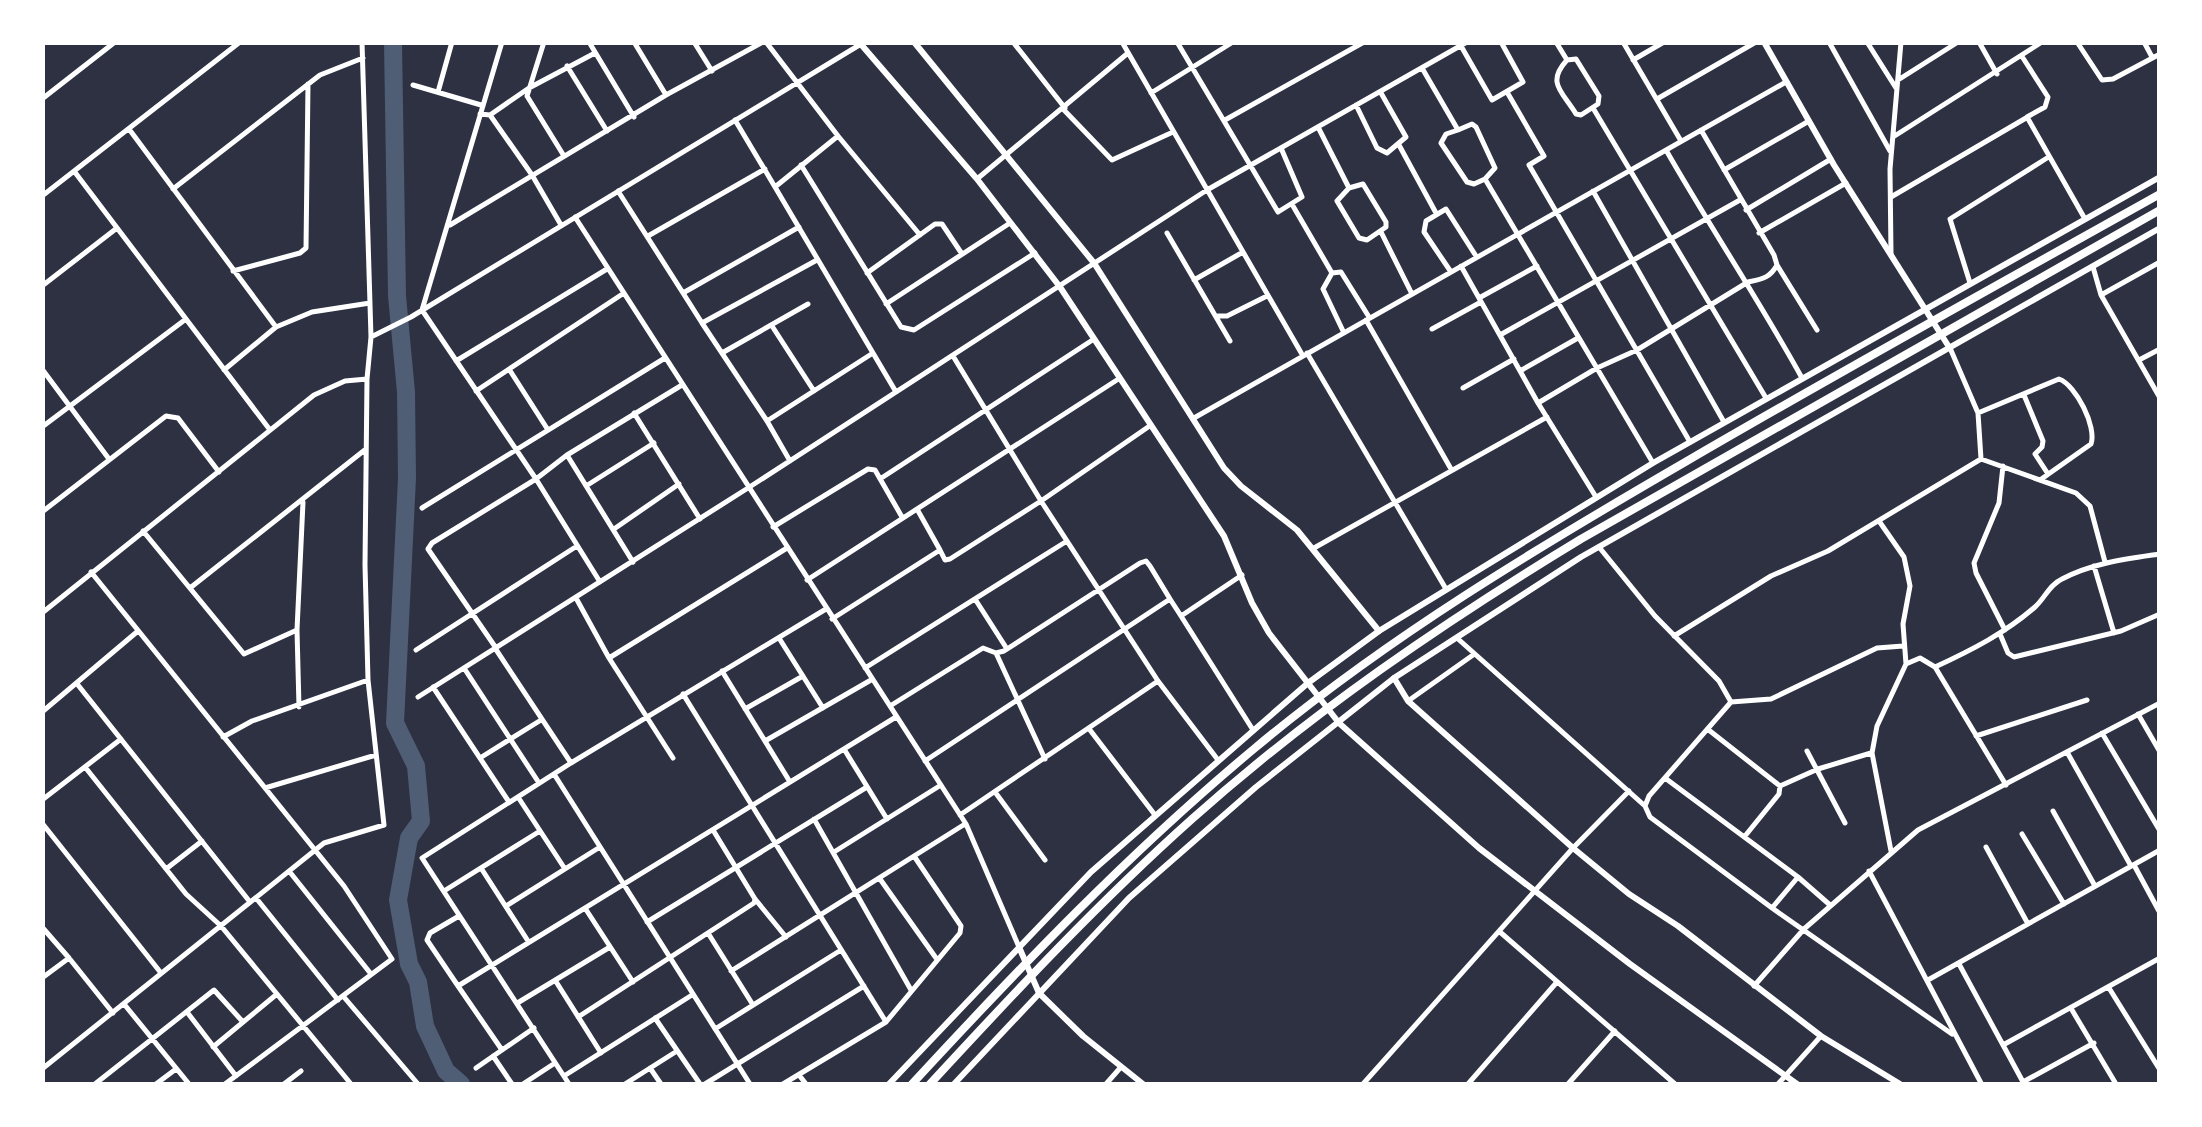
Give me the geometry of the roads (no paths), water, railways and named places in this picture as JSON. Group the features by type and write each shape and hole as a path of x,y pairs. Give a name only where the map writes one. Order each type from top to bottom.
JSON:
{"highway":[{"path":"912,1084 1056,929 1152,837 1257,746 1419,624 1626,496 2160,194"},
{"path":"930,1084 1064,941 1159,849 1275,748 1384,666 1580,539 2160,210"}],"street":[{"path":"42,99 115,42"},
{"path":"42,196 240,42"},
{"path":"42,1069 324,843 384,825 368,680 366,449 371,337 362,42"},
{"path":"438,92 452,42"},
{"path":"422,310 502,42"},
{"path":"544,42 527,96 564,156"},
{"path":"588,42 634,116"},
{"path":"634,42 666,96"},
{"path":"694,42 712,71"},
{"path":"449,226 764,42 920,235"},
{"path":"914,42 1094,263 1224,468 1314,548 1380,630"},
{"path":"1014,42 1064,109 1112,160 1174,132"},
{"path":"1122,42 1268,296 1446,589"},
{"path":"1177,42 1275,211 1293,206 1302,197 1281,148"},
{"path":"1213,42 1218,51"},
{"path":"1151,93 1234,42"},
{"path":"1225,120 1364,42"},
{"path":"418,698 1207,190 1464,44 1492,100 1507,92 1523,82 1501,42"},
{"path":"1556,42 1568,60"},
{"path":"1623,42 1681,141"},
{"path":"1634,60 1664,42"},
{"path":"1656,99 1760,42 1949,347 1978,413 1981,459"},
{"path":"1828,42 1892,153"},
{"path":"1867,42 1897,90"},
{"path":"1891,254 1892,153 1902,42"},
{"path":"1898,80 1958,42"},
{"path":"1979,42 1997,74"},
{"path":"2077,42 2102,80 2113,79 2156,56 2144,42"},
{"path":"371,337 411,318 861,43 978,179 1060,287 1224,536 1269,633 1339,723 1479,848 1797,1084"},
{"path":"1893,138 2023,58 2040,43"},
{"path":"978,179 1128,53"},
{"path":"490,116 529,88 595,54"},
{"path":"172,190 308,84 363,58"},
{"path":"1890,198 2045,106 2048,97 2023,58"},
{"path":"1576,59 1599,96 1593,108 1578,115 1555,80 1556,72 1568,60 1576,59"},
{"path":"567,66 608,131"},
{"path":"1422,68 1458,130"},
{"path":"1194,418 1786,82"},
{"path":"42,83 50,92"},
{"path":"233,270 300,253 306,248 308,84"},
{"path":"414,85 481,105"},
{"path":"1356,105 1378,150 1387,153 1406,137 1382,92"},
{"path":"1507,92 1544,156 1529,165 1690,442"},
{"path":"1593,108 1766,398"},
{"path":"479,114 490,116 562,225"},
{"path":"2027,117 2085,218"},
{"path":"735,120 896,392"},
{"path":"1724,170 1809,120"},
{"path":"1472,124 1476,127 1495,168 1474,184 1467,182 1441,143 1446,134 1458,130 1472,124"},
{"path":"1318,127 1349,188"},
{"path":"128,129 276,327"},
{"path":"1701,130 1817,330"},
{"path":"775,186 838,136"},
{"path":"1399,145 1436,213"},
{"path":"1666,150 1802,378"},
{"path":"1970,283 1950,219 2048,158"},
{"path":"1746,210 1831,159"},
{"path":"801,165 902,327 914,330 1035,253"},
{"path":"648,236 765,169"},
{"path":"74,172 270,430"},
{"path":"889,1084 1091,872 1308,683 1380,630 1653,463 2160,177"},
{"path":"1485,179 1653,463"},
{"path":"1360,182 1386,222 1380,232 1367,240 1360,238 1337,201 1349,188 1360,182"},
{"path":"1759,233 1846,183"},
{"path":"618,191 790,462"},
{"path":"1593,191 1724,422"},
{"path":"1500,335 1740,200"},
{"path":"1293,206 1332,272"},
{"path":"1451,272 1424,232 1424,224 1436,213 1448,211 1476,256"},
{"path":"575,217 966,824 1039,993 1143,1084"},
{"path":"886,304 1010,222"},
{"path":"867,273 932,225 942,224 962,254"},
{"path":"42,286 117,228"},
{"path":"683,292 799,228"},
{"path":"954,1084 1129,898 1256,787 1394,678 1599,546 2160,228"},
{"path":"1380,232 1412,294"},
{"path":"1167,233 1230,340"},
{"path":"1194,280 1243,252"},
{"path":"702,323 818,259"},
{"path":"2101,294 2160,262"},
{"path":"1538,403 1597,368 1637,350 1748,282 1766,278 1777,265"},
{"path":"1461,266 1596,497"},
{"path":"1432,329 1537,266"},
{"path":"2092,266 2101,294 2160,398"},
{"path":"456,361 608,269"},
{"path":"1332,272 1341,272 1451,469"},
{"path":"1332,272 1323,289 1344,332"},
{"path":"476,390 624,293"},
{"path":"1215,316 1228,316 1268,296"},
{"path":"224,370 276,327 312,312 370,303"},
{"path":"722,353 808,304"},
{"path":"422,310 600,582"},
{"path":"42,426 186,318"},
{"path":"772,325 814,391"},
{"path":"880,479 1094,338"},
{"path":"1520,370 1578,338"},
{"path":"2139,360 2160,349"},
{"path":"767,421 873,352"},
{"path":"952,356 1158,681 1218,760"},
{"path":"422,508 665,358"},
{"path":"1463,388 1514,359"},
{"path":"42,369 109,459"},
{"path":"509,369 548,430"},
{"path":"807,580 1120,378"},
{"path":"42,613 314,395 332,385 367,379"},
{"path":"1978,413 2064,380 2093,428 2090,444 2040,480"},
{"path":"571,763 428,548 682,385"},
{"path":"2024,395 2043,441 2035,454 2048,474"},
{"path":"634,413 700,519"},
{"path":"42,512 166,416 178,418 219,472"},
{"path":"1314,548 1547,417"},
{"path":"916,509 945,560 950,559 1041,502 1151,425"},
{"path":"586,486 654,444"},
{"path":"190,588 366,449"},
{"path":"568,455 633,562"},
{"path":"1674,636 1771,576 1828,551 1981,459 2076,493 2090,506 2106,562"},
{"path":"2003,466 1999,503 1974,562 2008,653 2014,657 2114,633 2157,616 2160,628"},
{"path":"773,527 868,469 875,470 902,518"},
{"path":"614,529 679,484"},
{"path":"299,707 297,630 302,502"},
{"path":"1879,520 1908,567 1910,586 1902,624 1906,664 1877,726 1872,753 1891,850"},
{"path":"143,531 244,654 297,630"},
{"path":"865,668 1067,541"},
{"path":"416,650 578,546"},
{"path":"1599,546 1674,636 1719,680 1731,702"},
{"path":"609,658 787,548"},
{"path":"832,619 940,550"},
{"path":"1935,667 2002,632 2039,604 2054,584 2106,562 2160,554"},
{"path":"890,706 982,648 996,653 1008,649 1146,562 1253,730"},
{"path":"2094,566 2114,633"},
{"path":"91,572 316,850 392,959 225,1084"},
{"path":"1181,616 1242,575"},
{"path":"576,598 673,758"},
{"path":"975,599 1008,649"},
{"path":"925,761 1170,599"},
{"path":"569,1084 422,858 646,716 826,609"},
{"path":"42,712 138,631"},
{"path":"1455,636 1646,806 1650,817 1952,1034"},
{"path":"778,637 822,708"},
{"path":"1646,806 1649,796 1731,702 1771,699 1877,648 1903,646"},
{"path":"996,653 1045,759"},
{"path":"1408,700 1473,655"},
{"path":"1906,664 1920,658 1935,667 2006,785"},
{"path":"464,668 540,783"},
{"path":"722,671 790,782"},
{"path":"745,709 803,676"},
{"path":"1394,678 1408,700 1572,848 1821,1036 1900,1084"},
{"path":"765,741 872,679"},
{"path":"222,737 252,722 368,680"},
{"path":"960,814 1158,681"},
{"path":"78,684 202,841 414,1083"},
{"path":"434,687 510,802"},
{"path":"683,694 886,1022"},
{"path":"1976,736 2087,700"},
{"path":"1754,986 1804,930 1918,830 2160,703"},
{"path":"2138,714 2160,752"},
{"path":"458,986 897,717"},
{"path":"480,758 542,720"},
{"path":"1089,729 1155,815"},
{"path":"1709,730 1780,786"},
{"path":"2102,733 2160,831"},
{"path":"42,800 121,739"},
{"path":"844,749 887,819"},
{"path":"1807,751 1845,823"},
{"path":"2068,752 2160,913"},
{"path":"1780,786 1818,769 1872,753"},
{"path":"265,788 376,755"},
{"path":"85,767 166,869 220,926 351,1084"},
{"path":"554,774 750,1084"},
{"path":"1666,778 1831,906"},
{"path":"834,852 941,785"},
{"path":"648,922 867,786"},
{"path":"1744,836 1779,794 1780,786"},
{"path":"1363,1084 1572,848 1628,791"},
{"path":"995,792 1045,860"},
{"path":"518,797 564,869"},
{"path":"2053,811 2095,886"},
{"path":"814,818 911,990"},
{"path":"42,822 162,974"},
{"path":"731,972 966,824"},
{"path":"714,830 756,899 786,936"},
{"path":"444,891 540,832"},
{"path":"2022,834 2064,904"},
{"path":"166,869 202,841"},
{"path":"1986,846 2028,924"},
{"path":"506,906 600,847"},
{"path":"1928,980 2160,850"},
{"path":"783,1084 886,1022 960,932 960,926 914,856"},
{"path":"481,868 528,941"},
{"path":"288,871 370,974"},
{"path":"1869,872 1981,1083"},
{"path":"1772,908 1798,882 1798,877"},
{"path":"880,878 936,958"},
{"path":"578,1017 756,899"},
{"path":"584,908 633,982"},
{"path":"460,915 427,940 502,1050"},
{"path":"42,927 113,1012"},
{"path":"1499,932 1673,1084"},
{"path":"708,933 753,1005"},
{"path":"518,1003 610,946"},
{"path":"715,1029 841,950"},
{"path":"42,978 69,958"},
{"path":"2002,1045 2160,958"},
{"path":"1958,963 2023,1082 2094,1043"},
{"path":"556,980 601,1053"},
{"path":"1468,1084 1557,982"},
{"path":"656,1018 703,1084 864,986"},
{"path":"2108,988 2160,1070"},
{"path":"94,1084 214,990 243,1022"},
{"path":"213,1046 277,994"},
{"path":"564,1076 693,995"},
{"path":"124,1004 189,1084"},
{"path":"2071,1009 2116,1084"},
{"path":"187,1012 236,1076"},
{"path":"476,1068 534,1028"},
{"path":"1568,1084 1615,1032"},
{"path":"1778,1084 1821,1036"},
{"path":"625,1084 678,1051"},
{"path":"494,1056 512,1084"},
{"path":"522,1084 555,1063"},
{"path":"650,1068 662,1084"},
{"path":"1106,1084 1121,1068"},
{"path":"156,1084 176,1069"},
{"path":"284,1084 301,1071"},
{"path":"799,1075 806,1084"}],"waterway":[{"path":"393,42 397,296 406,392 407,478 395,723 416,766 421,821 409,838 398,900 425,1026 446,1071 461,1084"}]}
